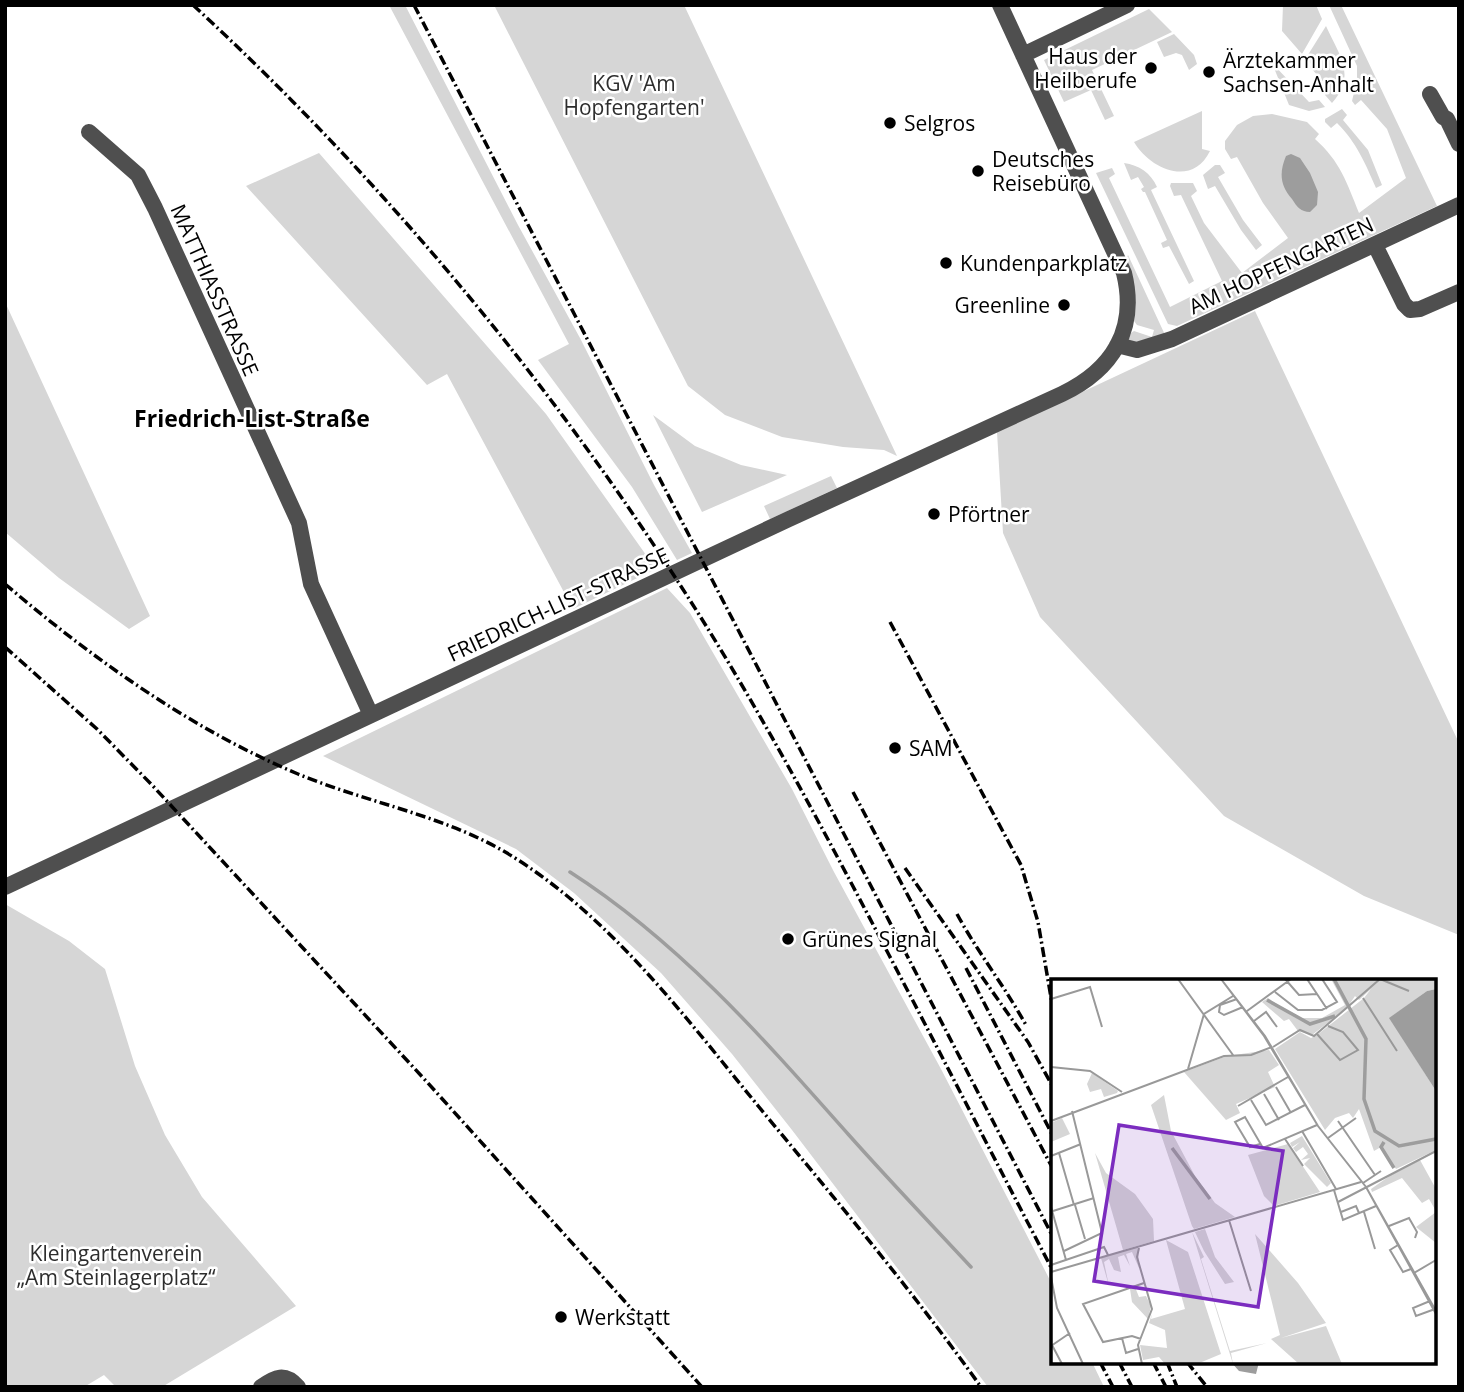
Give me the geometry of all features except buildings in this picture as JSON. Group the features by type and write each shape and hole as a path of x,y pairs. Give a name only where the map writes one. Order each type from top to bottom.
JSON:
{"street":[{"name":"FRIEDRICH-LIST-STRASSE","path":"5,887 1074,387 1098,371 1117,345 1126,324 1128,292 1124,273 1000,5"},
{"path":"1023,55 1127,5"},
{"path":"1430,94 1443,117 1447,119 1459,144"},
{"name":"MATTHIASSTRASSE","path":"89,132 138,175 155,208 297,518 311,584 372,715"},
{"name":"AM HOPFENGARTEN","path":"1117,345 1137,349 1172,339 1459,205"},
{"path":"1375,245 1404,304 1410,310 1420,309 1459,292"},
{"path":"261,1387 274,1378 283,1376 291,1379 298,1387"}],"green space":[{"path":"389,5 405,5 654,485 692,553 677,560 632,487 538,360 569,344"},
{"name":"KGV 'Am Hopfengarten'","path":"494,5 684,5 897,456 884,450 843,447 782,437 725,415 688,386"},
{"path":"1283,5 1316,5 1322,19 1302,54 1282,31"},
{"path":"1329,5 1341,5 1437,206 1177,326 1168,324 1096,173 1112,168 1115,174 1109,178 1170,307 1222,281 1181,195 1174,196 1171,183 1193,183 1197,191 1191,196 1204,223 1242,273 1288,238 1263,203 1237,157 1231,159 1225,149 1225,141 1237,125 1253,116 1272,114 1307,122 1319,134 1315,139 1342,173 1359,213 1406,178 1387,129 1361,100 1355,105 1352,101 1357,66"},
{"path":"1149,9 1172,32 1092,70 1114,116 1105,120 1091,90 1064,102 1044,60"},
{"path":"1326,26 1345,74 1339,93 1332,103 1325,95 1327,86 1310,67 1312,65 1306,58"},
{"path":"1174,34 1194,55 1197,64 1189,70 1182,55 1176,53 1164,57 1157,42"},
{"path":"1272,63 1309,102 1319,100 1325,107 1309,111 1289,105"},
{"path":"1342,109 1347,115 1343,120 1368,150 1382,185 1376,188 1350,138 1337,123 1331,128 1325,122 1325,119"},
{"path":"1202,111 1202,149 1210,151 1193,169 1182,172 1160,166 1141,152 1134,142"},
{"path":"319,153 546,414 656,569 573,609 447,374 427,385 246,186"},
{"path":"1124,163 1144,170 1157,187 1151,190 1194,281 1189,284 1169,246 1163,248 1161,243 1167,240 1145,192 1141,189 1144,187 1138,177 1131,180"},
{"path":"1215,165 1220,165 1225,173 1218,177 1243,220 1262,245 1256,250 1215,186 1208,189 1203,175"},
{"path":"1128,255 1166,337 1152,345 1128,341 1134,331 1152,337 1154,330 1137,325 1134,321 1135,290 1126,260"},
{"path":"5,302 150,616 129,629 59,578 5,532"},
{"path":"1255,311 1459,743 1459,935 1364,896 1224,816 1040,617 1003,533 997,432"},
{"path":"653,415 695,446 741,465 787,475 702,512"},
{"path":"831,476 837,488 770,519 764,506"},
{"path":"667,588 690,613 792,789 1051,1282 1051,1364 1093,1364 1104,1387 988,1387 732,1054 661,973 574,893 516,849 323,756"},
{"name":"Kleingartenverein „Am Steinlagerplatz“","path":"5,904 69,941 105,969 135,1066 165,1135 202,1197 296,1306 162,1387 116,1387 104,1375 84,1387 5,1387"}],"shaded area":[{"path":"1291,154 1300,158 1318,192 1317,205 1310,212 1298,207 1283,184 1284,162 1286,156"},
{"path":"1233,1364 1258,1364 1256,1374 1239,1371"}],"waterway":[{"path":"570,872 647,929 718,993 971,1267"}],"railway":[{"path":"193,5 325,135 450,273 565,419 619,494 701,617 785,760 1051,1267"},
{"path":"414,5 1051,1233"},
{"path":"5,584 108,665 219,736 298,774 463,831 515,858 551,883 616,941 676,1006 873,1245 981,1387"},
{"path":"890,622 1021,865 1038,922 1051,997"},
{"path":"5,647 97,729 152,785 427,1082 702,1387"},
{"path":"853,792 1051,1165"},
{"path":"905,868 1028,1042 1051,1083"},
{"path":"957,914 1027,1027"},
{"path":"966,968 1051,1132"},
{"path":"1101,1364 1113,1387"},
{"path":"1120,1364 1132,1387"},
{"path":"1154,1364 1166,1387"},
{"path":"1168,1364 1177,1387"},
{"path":"1189,1364 1207,1387"}],"place":[{"name":"Haus der Heilberufe","path":"1151,68"},
{"name":"Ärztekammer Sachsen-Anhalt","path":"1209,72"},
{"name":"Selgros","path":"890,123"},
{"name":"Deutsches Reisebüro","path":"978,171"},
{"name":"Kundenparkplatz","path":"946,263"},
{"name":"Greenline","path":"1064,305"},
{"name":"Pförtner","path":"934,514"},
{"name":"SAM","path":"895,748"},
{"name":"Grünes Signal","path":"788,939"},
{"name":"Werkstatt","path":"561,1317"}],"district":[{"name":"Friedrich-List-Straße","path":"252,418"}]}
